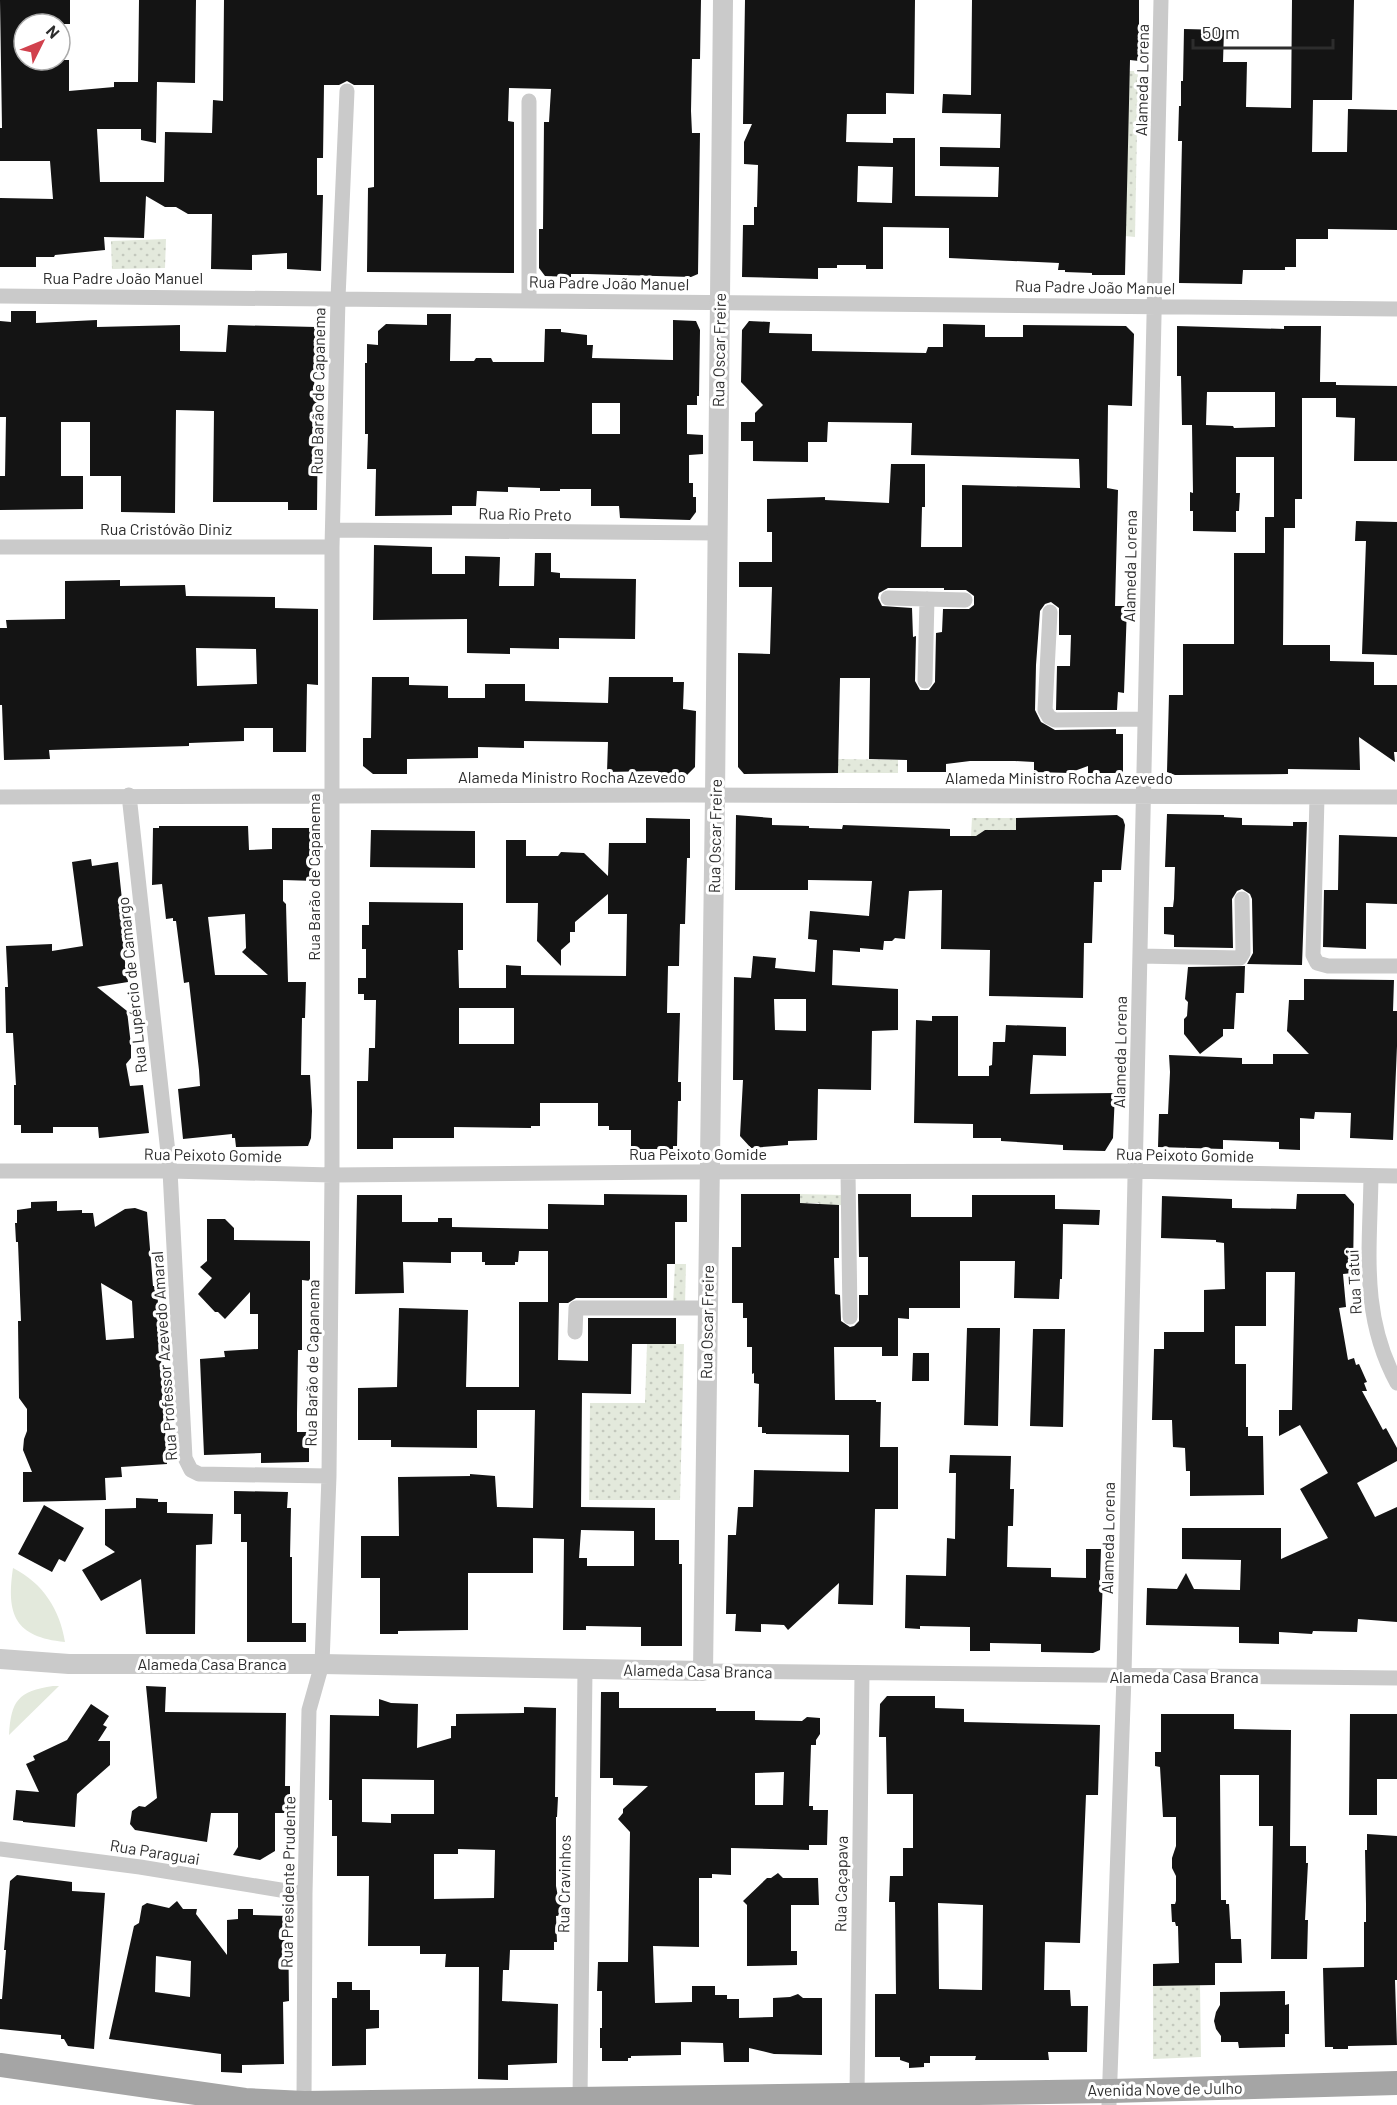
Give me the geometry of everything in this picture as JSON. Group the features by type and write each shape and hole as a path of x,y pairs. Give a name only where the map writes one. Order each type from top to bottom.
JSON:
{"main road":[{"name":"Avenida Nove de Julho","path":"0,2065 245,2100 304,2103 857,2095 1110,2098 1397,2084"}],"street":[{"name":"Rua Oscar Freire","path":"703,1671 716,795 723,0"},
{"name":"Alameda Lorena","path":"1110,2098 1124,1676 1161,0"},
{"name":"Rua Barão de Capanema","path":"322,1664 329,1476 332,1175 332,547 338,298 347,91"},
{"path":"529,300 530,101"},
{"name":"Rua Padre João Manuel","path":"0,296 1397,309"},
{"name":"Rua Rio Preto","path":"333,530 718,533"},
{"name":"Rua Cristóvão Diniz","path":"0,548 332,547"},
{"path":"888,598 965,600"},
{"path":"925,681 927,599"},
{"path":"1050,612 1045,710 1049,717 1055,720 1145,720"},
{"name":"Alameda Ministro Rocha Azevedo","path":"0,797 129,795 1397,797"},
{"name":"Rua Lupércio de Camargo","path":"129,795 170,1171"},
{"path":"1317,797 1313,955 1317,963 1328,966 1397,966"},
{"path":"1140,956 1240,958 1243,953 1242,899"},
{"name":"Rua Peixoto Gomide","path":"0,1171 170,1171 332,1175 1135,1172 1397,1176"},
{"name":"Rua Professor Azevedo Amaral","path":"170,1171 185,1458 191,1470 200,1474 329,1476"},
{"path":"848,1172 850,1317"},
{"name":"Rua Tatui","path":"1371,1176 1370,1304 1381,1350 1397,1383"},
{"path":"575,1332 576,1308 707,1308"},
{"name":"Alameda Casa Branca","path":"0,1659 69,1664 322,1664 585,1670 1397,1678"},
{"name":"Rua Presidente Prudente","path":"304,2103 309,1710 322,1664"},
{"name":"Rua Cravinhos","path":"580,2099 585,1670"},
{"name":"Rua Caçapava","path":"857,2095 862,1673"},
{"name":"Rua Paraguai","path":"0,1849 140,1867 305,1894"}],"shaded area":[{"path":"1129,71 1138,71 1135,237 1125,236"},
{"path":"166,239 165,268 112,269 111,241"},
{"path":"838,759 898,760 898,773 838,773"},
{"path":"972,818 1016,818 1016,835 985,830 979,836 971,836"},
{"path":"800,1194 842,1195 842,1205 820,1206 819,1203 808,1203 800,1206"},
{"path":"675,1264 686,1264 685,1305 673,1305"},
{"path":"647,1344 684,1344 680,1500 589,1500 590,1403 645,1403"},
{"path":"13,1568 33,1581 48,1599 59,1619 65,1642 35,1635 18,1621 11,1599"},
{"path":"59,1686 9,1735 12,1714 19,1700 32,1691"},
{"path":"1200,1985 1201,2057 1153,2059 1153,1986"}],"building":[{"path":"0,0 70,0 70,12 12,12 12,72 69,72 69,91 114,87 114,82 138,82 139,0 196,0 195,83 157,82 156,143 141,140 141,129 97,129 100,182 164,182 165,132 212,133 213,100 223,101 224,0 701,0 700,59 692,59 691,111 692,133 700,133 698,274 691,277 587,274 571,274 571,277 545,276 539,268 539,229 543,229 544,122 549,122 551,89 509,88 508,121 514,122 514,273 367,272 368,188 374,187 374,85 354,85 347,81 339,85 324,85 323,158 317,158 317,195 323,195 321,271 287,269 287,253 252,255 252,270 211,269 212,214 188,214 176,207 165,207 146,196 144,238 104,237 105,250 55,255 54,257 36,257 36,267 0,267 0,198 53,199 50,161 0,161 0,128 2,128"},
{"path":"745,0 915,0 914,94 886,93 886,114 847,114 846,142 893,143 893,138 915,138 915,196 998,197 999,167 940,166 940,147 1000,148 1001,114 942,113 943,94 971,95 972,0 1139,0 1139,61 1130,60 1125,275 1065,272 1065,270 1058,270 1059,263 949,258 949,228 883,227 883,269 866,269 866,265 837,265 837,268 818,268 818,279 742,277 743,225 754,225 758,165 744,164 744,142 752,124 743,124","holes":["858,166 893,167 892,203 857,202"]},
{"path":"1292,0 1354,0 1352,100 1313,100 1312,152 1347,152 1348,109 1397,110 1397,230 1328,229 1328,239 1296,239 1296,267 1285,267 1285,270 1243,270 1242,284 1179,283 1182,141 1178,141 1184,29 1224,30 1223,62 1247,62 1246,107 1291,108"},
{"path":"11,311 36,311 36,323 97,320 97,327 180,325 180,351 226,352 228,325 316,327 314,393 322,393 322,411 318,411 317,510 288,510 288,502 213,502 214,411 176,410 175,513 121,512 121,476 90,476 90,422 61,422 61,476 83,476 83,509 0,510 0,476 5,476 6,417 0,417 0,321 11,322"},
{"path":"427,314 451,314 450,361 491,358 493,362 544,362 545,329 561,329 561,332 587,335 587,345 593,345 592,358 673,360 673,320 696,321 700,330 699,396 697,396 697,405 687,405 687,434 703,435 703,454 689,455 689,483 693,483 696,512 690,520 620,518 619,506 591,506 591,489 540,491 540,488 508,487 508,492 477,491 476,506 452,506 452,515 375,516 376,469 367,469 368,434 365,434 367,344 378,345 378,331 386,324 427,325","holes":["592,403 620,403 620,434 592,434"]},
{"path":"749,321 770,322 769,333 812,334 812,351 926,353 928,347 943,347 943,324 985,325 985,337 1023,337 1023,325 1126,326 1134,334 1132,406 1108,405 1107,488 1118,490 1115,606 1127,606 1124,693 1118,692 1117,710 1056,710 1057,666 1070,666 1071,635 1059,635 1059,608 1051,602 1045,604 1040,611 1036,665 1035,710 1041,722 1055,730 1116,729 1116,734 1123,734 1123,773 1088,773 1088,766 1069,773 1034,772 1034,762 1015,761 970,761 946,764 946,772 907,772 907,760 869,759 870,678 840,678 838,773 744,774 738,767 738,653 770,654 772,587 739,587 739,562 772,562 772,532 767,532 767,499 825,497 825,500 889,503 891,464 925,464 925,507 922,507 921,547 962,547 962,485 1080,488 1079,459 911,455 912,423 828,422 827,442 808,442 808,462 753,461 753,441 741,441 741,422 755,422 755,413 763,405 741,382 742,330","holes":["888,588 944,588 944,590 966,590 974,596 974,605 969,609 943,609 942,632 936,633 935,682 929,690 920,690 915,681 916,636 913,637 912,608 882,606 878,598 879,593"]},
{"path":"1177,326 1284,329 1284,326 1321,326 1320,382 1336,382 1336,385 1397,386 1397,461 1354,461 1355,418 1336,417 1336,398 1302,398 1302,499 1295,499 1295,528 1284,528 1283,645 1330,645 1330,661 1374,662 1374,685 1397,685 1395,762 1359,737 1360,770 1288,769 1288,774 1175,775 1167,772 1169,695 1183,695 1183,644 1234,644 1234,553 1265,553 1265,517 1274,517 1274,457 1236,457 1236,493 1240,493 1239,511 1236,511 1236,532 1193,531 1193,511 1190,511 1190,492 1193,493 1192,425 1182,425 1181,376 1177,376","holes":["1207,392 1275,392 1275,427 1234,428 1233,426 1206,425"]},
{"path":"1356,521 1397,522 1397,655 1362,654 1366,541 1355,541"},
{"path":"374,545 432,547 432,574 465,574 465,556 500,557 499,586 534,586 535,553 551,553 551,572 560,573 560,578 636,579 635,639 559,638 559,649 510,648 510,654 467,653 467,619 373,620"},
{"path":"120,580 120,586 185,585 186,596 275,597 275,608 318,609 318,685 307,684 306,752 273,752 273,728 244,728 244,741 189,743 189,746 49,750 50,759 4,760 2,705 0,705 0,628 7,628 6,620 65,619 65,581","holes":["196,648 256,649 257,684 197,686"]},
{"path":"372,677 409,677 409,685 448,686 448,698 485,698 485,684 525,684 525,701 608,703 609,677 673,677 673,682 684,682 683,709 696,711 695,767 686,776 659,776 658,771 607,772 608,742 524,741 524,748 478,747 478,758 407,759 407,774 373,774 363,766 363,738 371,738"},
{"path":"1167,814 1224,815 1224,817 1242,818 1242,825 1293,826 1293,822 1307,822 1302,965 1247,964 1253,953 1252,899 1250,894 1242,889 1237,891 1232,899 1233,948 1174,947 1174,935 1164,934 1164,907 1173,907 1175,867 1165,867"},
{"path":"736,815 772,818 772,825 809,826 809,828 842,829 843,825 950,829 950,836 976,836 985,830 1016,830 1016,818 1117,815 1123,819 1125,825 1121,870 1102,870 1102,882 1094,882 1092,943 1084,943 1083,998 989,996 990,950 941,949 942,890 909,891 905,939 895,938 892,941 884,941 883,950 860,948 860,952 833,950 832,985 898,989 898,1030 872,1031 871,1090 818,1089 817,1140 788,1141 788,1145 751,1148 740,1136 743,1080 733,1080 734,977 751,978 753,956 776,958 775,968 815,972 817,940 808,939 810,911 869,916 872,881 808,880 808,890 735,890","holes":["774,999 806,999 806,1031 775,1030"]},
{"path":"646,818 690,819 690,858 687,858 685,924 680,924 679,966 668,966 667,1013 680,1013 678,1082 681,1082 681,1101 678,1101 677,1146 673,1146 673,1149 631,1149 631,1130 609,1130 609,1126 598,1126 598,1103 540,1103 540,1126 531,1126 531,1128 454,1127 454,1138 393,1138 393,1149 357,1149 357,1081 368,1081 369,1048 375,1048 376,1000 364,1000 364,994 358,994 358,978 366,978 366,949 362,949 362,925 369,925 369,902 463,903 463,950 458,950 459,988 506,988 506,965 521,966 521,975 626,976 627,914 608,914 608,894 575,922 575,932 570,932 570,942 561,950 561,966 537,941 538,903 506,903 506,840 526,840 526,856 558,856 561,852 584,853 608,876 609,843 646,843","holes":["459,1008 514,1008 514,1044 459,1044"]},
{"path":"159,826 248,826 249,850 272,849 272,828 317,828 316,881 283,880 283,901 286,904 288,982 306,982 305,1018 302,1018 301,1075 310,1075 312,1111 311,1138 308,1146 236,1147 232,1134 183,1139 178,1089 200,1086 199,1070 189,982 184,983 176,921 173,921 173,918 166,919 162,884 152,885 153,828 159,828","holes":["245,914 246,948 242,952 268,975 215,975 208,917"]},
{"path":"371,830 475,831 475,868 370,867"},
{"path":"1339,835 1397,837 1397,904 1366,903 1366,949 1323,947 1324,890 1338,890"},
{"path":"91,859 92,866 118,862 128,982 97,987 127,1011 131,1058 126,1064 130,1086 143,1085 149,1133 99,1138 98,1127 53,1127 53,1133 21,1133 21,1125 14,1125 14,1085 16,1085 13,1033 6,1033 5,987 8,987 6,946 52,944 52,951 83,946 72,862"},
{"path":"1245,966 1244,993 1236,993 1234,1029 1223,1029 1223,1036 1200,1054 1184,1034 1184,1019 1187,1016 1188,1002 1185,999 1188,967"},
{"path":"1304,979 1394,980 1393,1011 1397,1011 1397,1046 1393,1140 1350,1138 1351,1113 1315,1112 1314,1119 1300,1118 1300,1150 1279,1149 1279,1142 1223,1140 1223,1149 1158,1147 1159,1114 1168,1114 1169,1055 1242,1058 1242,1064 1273,1064 1273,1054 1309,1054 1287,1031 1289,1000 1304,1000"},
{"path":"932,1016 958,1016 958,1076 989,1076 993,1042 1005,1042 1006,1025 1066,1027 1066,1056 1033,1055 1030,1094 1115,1093 1113,1138 1105,1151 1063,1150 1063,1145 1001,1141 1001,1138 973,1138 973,1124 914,1123 916,1020 932,1021"},
{"path":"604,1194 687,1195 687,1222 675,1222 675,1264 667,1264 667,1298 576,1298 568,1303 559,1303 558,1360 588,1361 588,1318 676,1318 676,1344 632,1344 631,1394 582,1393 581,1507 655,1508 655,1540 679,1540 679,1564 682,1564 682,1646 641,1646 641,1627 586,1626 586,1630 563,1630 564,1539 533,1538 533,1573 468,1573 468,1630 398,1631 398,1634 380,1634 380,1578 361,1578 361,1536 399,1536 398,1477 470,1476 470,1474 495,1476 497,1507 533,1508 535,1410 477,1410 477,1448 391,1447 391,1440 358,1440 358,1388 397,1387 399,1308 468,1310 466,1387 519,1387 519,1302 548,1302 548,1251 519,1251 518,1262 515,1262 515,1265 485,1265 485,1262 482,1262 482,1252 451,1252 451,1263 403,1262 404,1293 355,1294 357,1195 402,1195 402,1222 438,1222 438,1218 452,1218 452,1227 548,1229 548,1204 604,1205","holes":["581,1530 634,1531 634,1566 587,1566 587,1558 579,1558"]},
{"path":"741,1194 800,1194 800,1203 839,1205 839,1258 834,1258 835,1294 840,1295 841,1321 850,1327 859,1321 859,1295 868,1295 868,1257 859,1257 858,1194 911,1194 911,1217 972,1217 972,1195 1055,1195 1055,1209 1100,1210 1099,1225 1063,1224 1062,1279 1060,1279 1059,1299 1014,1298 1015,1261 960,1261 960,1308 909,1308 909,1319 898,1318 898,1356 882,1356 882,1347 834,1347 835,1400 881,1402 880,1447 898,1447 898,1509 875,1509 873,1605 838,1604 839,1583 788,1630 784,1625 761,1624 761,1632 735,1631 736,1614 726,1614 728,1535 736,1535 738,1507 753,1507 754,1470 849,1472 849,1435 766,1434 762,1433 762,1427 758,1427 759,1384 754,1383 754,1373 752,1374 752,1347 747,1347 747,1318 743,1318 743,1303 732,1303 732,1247 741,1247"},
{"path":"1297,1194 1345,1194 1354,1204 1353,1273 1343,1274 1346,1307 1339,1308 1348,1360 1354,1358 1356,1365 1359,1364 1367,1382 1364,1383 1367,1391 1362,1391 1383,1430 1386,1428 1397,1448 1397,1461 1357,1483 1375,1517 1397,1507 1397,1622 1358,1619 1357,1632 1313,1631 1312,1634 1279,1632 1279,1644 1239,1643 1239,1627 1146,1625 1147,1588 1177,1589 1186,1573 1194,1589 1240,1590 1241,1560 1182,1559 1182,1528 1281,1528 1281,1559 1328,1538 1300,1489 1328,1473 1300,1425 1279,1436 1279,1410 1292,1410 1295,1272 1266,1272 1266,1326 1235,1326 1235,1364 1246,1364 1248,1436 1263,1436 1264,1495 1190,1496 1190,1471 1186,1471 1185,1448 1173,1447 1172,1420 1152,1420 1154,1349 1164,1349 1164,1332 1204,1332 1204,1290 1225,1289 1224,1243 1216,1242 1216,1240 1161,1238 1162,1196 1232,1199 1232,1208 1296,1209"},
{"path":"57,1201 57,1211 82,1210 82,1213 93,1213 95,1227 125,1209 135,1208 147,1212 153,1286 157,1286 167,1464 121,1467 122,1477 105,1478 106,1500 23,1502 23,1472 32,1472 23,1450 27,1431 27,1409 19,1398 18,1321 21,1321 18,1242 16,1242 15,1223 17,1223 17,1210 31,1208 31,1202","holes":["101,1283 132,1301 134,1338 106,1340"]},
{"path":"207,1219 225,1219 234,1228 234,1240 310,1241 310,1281 302,1280 302,1350 298,1350 297,1413 297,1432 309,1432 309,1462 261,1463 261,1453 204,1455 200,1359 225,1357 224,1351 258,1349 258,1314 250,1314 250,1292 225,1319 198,1294 212,1278 200,1267 207,1261"},
{"path":"967,1328 1000,1328 998,1426 964,1425"},
{"path":"1033,1329 1065,1329 1063,1427 1030,1426"},
{"path":"913,1353 929,1353 929,1381 912,1381"},
{"path":"950,1455 1011,1456 1010,1489 1014,1489 1013,1526 1008,1526 1007,1567 1051,1568 1051,1577 1086,1578 1086,1549 1101,1549 1100,1580 1103,1580 1100,1650 1093,1653 1041,1652 1041,1644 990,1643 990,1651 970,1651 970,1627 905,1628 906,1575 946,1576 947,1538 955,1539 956,1473 949,1473"},
{"path":"234,1491 288,1492 287,1508 291,1508 292,1623 306,1623 306,1642 247,1642 247,1542 241,1542 241,1514 234,1514"},
{"path":"136,1498 158,1499 158,1502 167,1502 167,1513 213,1514 212,1544 196,1545 195,1634 146,1634 141,1579 101,1601 82,1570 115,1552 105,1545 105,1509 136,1508"},
{"path":"44,1505 84,1528 65,1562 59,1559 52,1572 18,1554"},
{"path":"146,1686 166,1687 165,1712 286,1713 285,1786 290,1786 290,1813 275,1813 275,1851 260,1860 233,1855 238,1847 238,1813 211,1813 207,1842 135,1830 130,1824 132,1811 139,1806 145,1807 157,1798"},
{"path":"601,1692 619,1692 619,1708 716,1708 716,1711 755,1711 755,1720 802,1721 807,1717 820,1718 820,1734 816,1745 811,1745 809,1806 813,1806 813,1810 828,1810 827,1845 809,1845 809,1850 731,1848 731,1875 712,1874 712,1878 699,1878 699,1947 653,1946 655,2003 692,2002 692,1986 715,1986 715,1995 727,1995 727,1999 739,1999 739,2018 773,2017 773,1998 798,1994 803,1998 822,1998 822,2055 774,2054 749,2048 749,2062 724,2062 723,2043 681,2042 681,2055 631,2056 628,2061 602,2061 600,2028 602,2028 602,1991 597,1991 598,1962 628,1962 630,1832 618,1819 623,1809 648,1786 613,1785 613,1778 600,1778","holes":["784,1772 783,1805 755,1805 755,1773"]},
{"path":"887,1696 935,1696 935,1708 964,1709 964,1722 1100,1725 1098,1795 1086,1795 1080,1943 1045,1942 1044,1990 1070,1990 1071,2006 1088,2006 1087,2052 1048,2052 1049,2060 975,2060 976,2056 930,2056 930,2063 924,2063 924,2067 909,2068 909,2063 900,2060 900,2057 875,2057 875,1994 896,1994 895,1902 889,1902 890,1876 903,1876 903,1848 913,1848 913,1794 887,1794 886,1737 879,1737 880,1704","holes":["938,1903 983,1905 982,1990 939,1989"]},
{"path":"379,1699 391,1703 418,1704 417,1748 451,1738 451,1726 456,1726 456,1714 524,1713 524,1707 556,1708 555,1797 558,1797 556,1886 558,1897 566,1897 565,1915 556,1916 557,1942 554,1942 554,1950 510,1950 509,1970 503,1970 502,2001 558,2004 557,2063 508,2065 508,2080 478,2079 479,1967 445,1967 446,1954 420,1954 420,1946 368,1946 369,1876 337,1876 337,1836 332,1836 332,1800 329,1800 330,1715 379,1716","holes":["362,1779 434,1780 434,1814 391,1814 391,1823 362,1822","458,1849 495,1850 494,1898 434,1899 434,1854 458,1854"]},
{"path":"91,1704 109,1716 103,1725 107,1727 98,1741 110,1741 110,1765 77,1794 75,1827 13,1820 16,1790 39,1792 26,1764 35,1760 33,1756 67,1740"},
{"path":"1161,1714 1234,1714 1234,1729 1291,1730 1290,1846 1306,1846 1306,1863 1308,1863 1305,1920 1308,1920 1307,1959 1271,1959 1273,1826 1259,1826 1259,1775 1220,1775 1221,1900 1226,1900 1226,1904 1229,1904 1231,1939 1241,1939 1242,1963 1215,1963 1215,1985 1153,1986 1153,1964 1179,1963 1178,1926 1172,1922 1171,1904 1175,1904 1176,1901 1176,1876 1172,1868 1172,1858 1176,1846 1176,1817 1163,1817 1160,1767 1155,1766 1155,1752 1161,1752"},
{"path":"1350,1714 1397,1714 1397,1779 1377,1779 1377,1815 1349,1815"},
{"path":"1367,1834 1397,1836 1397,1980 1395,1980 1397,2045 1348,2046 1348,2049 1333,2049 1333,2047 1325,2047 1323,1968 1364,1967"},
{"path":"778,1873 783,1878 818,1878 819,1905 791,1905 791,1951 797,1951 797,1965 747,1966 747,1905 743,1901 767,1878"},
{"path":"17,1875 72,1882 72,1891 105,1893 94,2049 68,2046 64,2039 61,2039 61,2035 0,2029 0,1999 2,1999 10,1881"},
{"path":"177,1901 183,1909 197,1909 196,1914 227,1955 227,1920 238,1919 238,1909 253,1909 253,1915 288,1916 289,2001 283,2002 284,2064 242,2065 242,2073 221,2072 221,2054 109,2039 134,1926 139,1923 142,1906 147,1903 169,1908","holes":["156,1956 191,1961 190,1997 155,1992"]},
{"path":"337,1982 352,1982 352,1990 370,1990 370,2010 379,2010 379,2028 366,2029 366,2065 332,2066 332,1998 337,1998"},
{"path":"1285,1991 1285,2005 1289,2004 1289,2034 1285,2034 1285,2047 1239,2048 1238,2042 1221,2042 1221,2036 1214,2021 1220,2005 1220,1992"}]}
